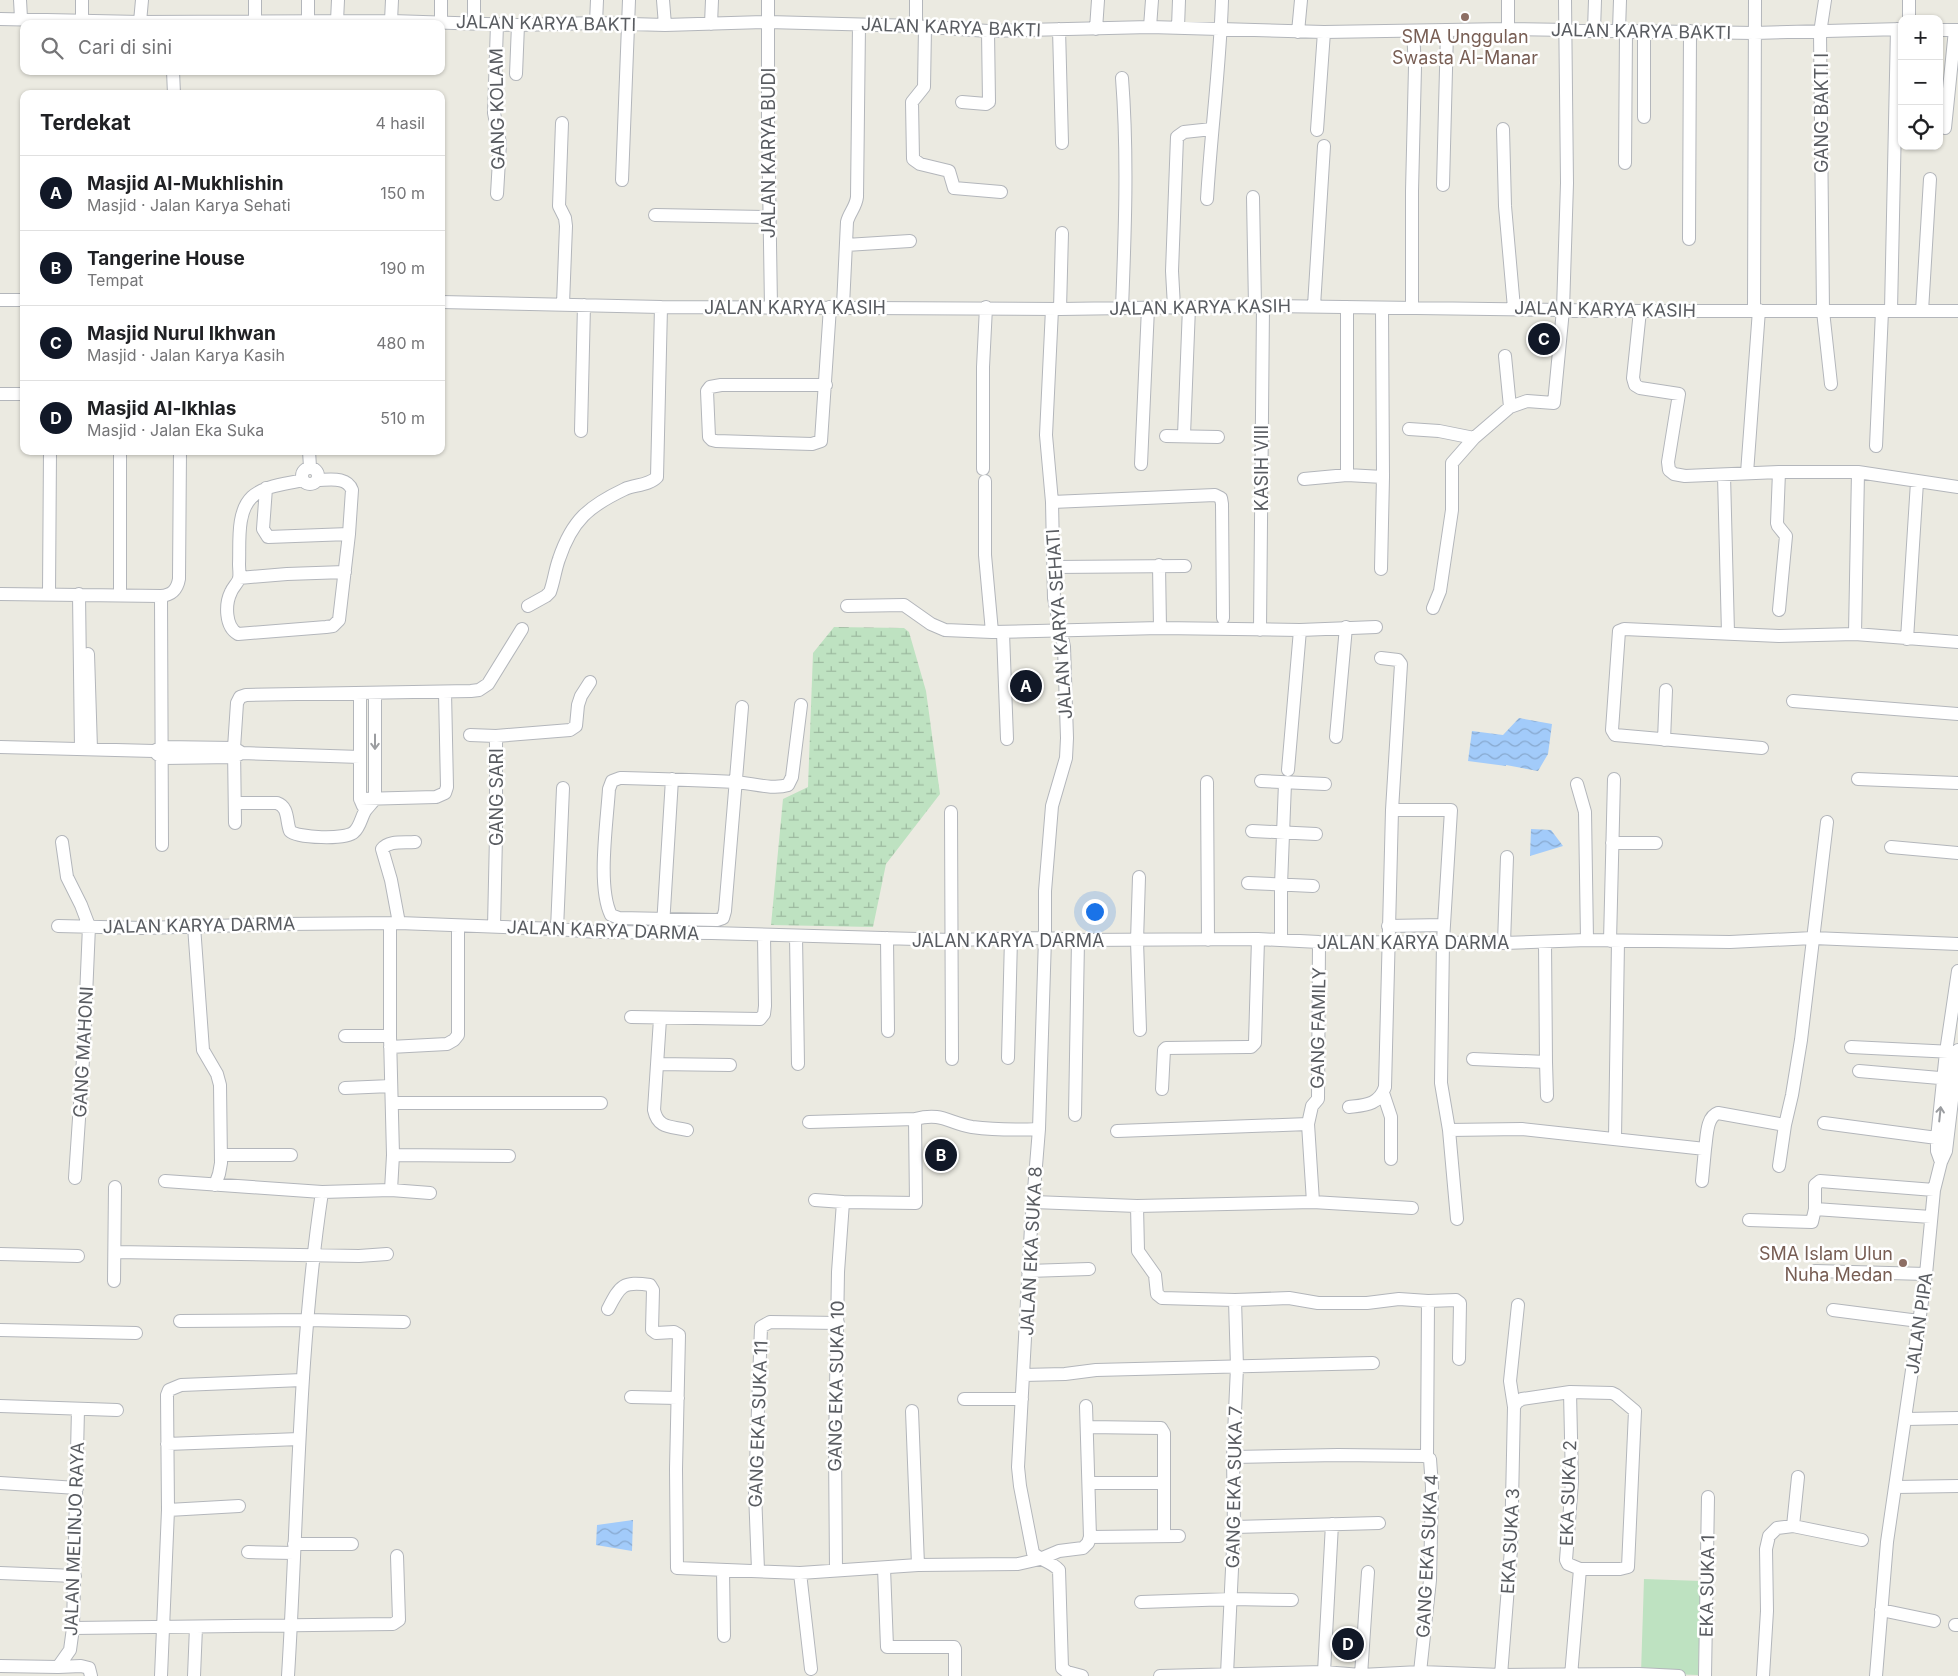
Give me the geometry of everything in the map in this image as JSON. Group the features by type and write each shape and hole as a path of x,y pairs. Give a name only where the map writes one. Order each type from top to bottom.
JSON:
{"street":[{"path":"20,0 24,19"},
{"path":"82,0 82,20"},
{"path":"140,20 142,0"},
{"path":"255,0 255,20"},
{"path":"308,0 308,20"},
{"path":"338,0 338,20"},
{"path":"391,20 392,0"},
{"path":"441,20 442,0"},
{"path":"474,0 474,23"},
{"path":"596,0 596,23"},
{"path":"622,180 629,0"},
{"path":"663,0 665,25"},
{"path":"711,24 712,0"},
{"name":"JALAN KARYA BUDI","path":"768,0 771,307"},
{"path":"916,0 921,26 924,87 912,102 913,160 920,164 949,170 954,188 1001,192"},
{"path":"1096,29 1098,0"},
{"path":"1150,27 1152,0"},
{"path":"1178,27 1179,0"},
{"path":"1207,198 1222,0"},
{"path":"1298,32 1301,0"},
{"path":"1508,0 1508,29"},
{"path":"1433,608 1440,591 1452,510 1452,463 1474,438 1510,406 1527,401 1554,403 1564,310 1567,183 1565,0"},
{"path":"1594,30 1595,0"},
{"path":"1620,0 1623,30 1625,163"},
{"path":"1747,473 1757,310 1755,0"},
{"name":"GANG BAKTI I","path":"1825,0 1820,33 1823,311 1831,384"},
{"path":"1909,0 1909,15"},
{"name":"JALAN KARYA BAKTI","path":"0,19 53,20"},
{"name":"JALAN KARYA BAKTI","path":"308,20 338,20"},
{"name":"JALAN KARYA BAKTI","path":"445,22 518,25 596,23 665,25 768,22 921,26 988,31 1178,27 1298,32 1508,29 1820,33 1898,29"},
{"name":"GANG KOLAM","path":"497,24 494,113 500,143 497,194"},
{"path":"516,74 518,25"},
{"path":"826,385 721,385 710,387 707,391 709,437 716,441 818,444 822,440 826,385 846,245 848,218 857,197 859,25"},
{"path":"1059,30 1062,144"},
{"path":"1943,30 1957,30 1945,128"},
{"path":"962,102 986,104 988,102 988,31"},
{"path":"1412,307 1415,67 1413,31"},
{"path":"1443,185 1446,31"},
{"path":"1644,31 1644,117"},
{"path":"1689,239 1690,31"},
{"path":"1317,130 1324,32"},
{"path":"1876,446 1887,311 1898,52"},
{"path":"173,75 174,90"},
{"path":"1122,78 1125,231 1122,308"},
{"path":"562,123 559,206 565,218 566,226 562,304"},
{"path":"1174,307 1172,271 1177,137 1184,132 1212,128"},
{"path":"1503,129 1505,206 1514,308"},
{"path":"1314,306 1324,146"},
{"path":"1922,311 1930,179"},
{"name":"KASIH VIII","path":"1253,197 1258,306 1260,630"},
{"path":"655,215 769,217"},
{"name":"JALAN KARYA SEHATI","path":"1045,938 1045,890 1052,806 1066,758 1066,681 1062,631 1054,598 1052,502 1046,435 1062,233"},
{"path":"846,245 910,241"},
{"path":"0,300 20,300"},
{"name":"JALAN KARYA KASIH","path":"445,302 661,307 1056,309 1314,306 1640,311 1958,312"},
{"path":"581,431 584,305"},
{"path":"528,606 550,592 559,558 577,520 588,510 606,499 627,488 652,481 656,477 661,307"},
{"path":"1184,435 1189,307"},
{"path":"1347,307 1348,475"},
{"path":"986,308 983,367 985,555 997,632 1007,739"},
{"path":"1142,464 1148,308"},
{"path":"1381,569 1383,477 1382,308"},
{"path":"1640,311 1633,378 1635,385 1640,388 1679,394 1668,462 1669,470 1674,474 1685,476 1780,472 1858,472 1958,488"},
{"path":"1505,356 1510,406"},
{"path":"0,394 20,394"},
{"path":"1409,429 1439,431 1474,438"},
{"path":"1166,436 1218,437"},
{"path":"49,594 50,455"},
{"path":"120,455 120,594"},
{"path":"0,594 161,596 173,592 178,585 179,579 180,455"},
{"path":"309,455 310,468"},
{"path":"303,480 302,473 305,469 310,468 318,473 317,480"},
{"path":"1779,610 1786,536 1777,523 1780,472"},
{"path":"1855,634 1858,472"},
{"path":"1304,479 1348,475 1383,477"},
{"path":"1724,475 1728,633"},
{"path":"303,480 310,484 317,480 344,481 351,486 353,496 339,620 335,625 244,634 233,631 228,611 231,592 239,578 240,538 244,511 252,497 266,488 303,480"},
{"path":"1907,639 1917,482"},
{"path":"266,488 263,528 268,537 349,534"},
{"path":"1052,502 1215,495 1221,498 1223,618"},
{"path":"1159,565 1160,628"},
{"path":"1053,567 1185,566"},
{"path":"239,578 344,572"},
{"path":"82,594 86,749"},
{"path":"161,596 160,752 162,845"},
{"path":"847,606 904,604 931,624 945,630 997,632 1160,628 1300,630 1376,627"},
{"path":"1336,737 1346,627"},
{"path":"235,823 237,700 242,696 471,692 484,688 522,629"},
{"path":"1762,748 1615,735 1612,730 1619,631 1624,629 1779,636 1855,634 1958,642"},
{"path":"1288,770 1300,630"},
{"path":"1381,658 1398,660 1401,664 1392,810 1383,1093 1391,1117 1391,1159"},
{"name":"GANG SARI","path":"494,927 496,736 573,728 577,722 578,705 581,696 590,682"},
{"path":"1664,740 1666,690"},
{"path":"360,799 436,797 445,793 447,787 445,692"},
{"path":"360,693 360,799 365,812"},
{"path":"235,803 277,802 282,804 286,809 290,831 296,835 350,836 358,828 365,812 375,799 375,694"},
{"path":"1793,700 1958,714"},
{"path":"742,706 735,782 724,916 722,919 717,920 619,918 612,915 609,911 604,874 609,789 612,781 620,778 672,779 735,782 780,787 791,783 801,705"},
{"path":"470,735 496,736"},
{"path":"0,748 360,757"},
{"path":"663,933 672,779"},
{"path":"1614,779 1612,843 1614,1138"},
{"path":"1858,779 1958,783"},
{"path":"1261,781 1325,784"},
{"path":"1206,782 1208,940"},
{"path":"1281,939 1285,783"},
{"path":"1576,784 1585,812 1588,940"},
{"path":"558,929 563,788"},
{"path":"1392,810 1451,810 1443,941 1441,1083 1449,1130 1457,1219"},
{"path":"951,812 952,1058"},
{"path":"1779,1166 1802,1040 1827,822"},
{"path":"1252,831 1316,834"},
{"path":"62,842 67,877 89,926"},
{"path":"391,1190 393,1156 390,1041 395,924 391,880 382,849 391,843 415,842"},
{"path":"1612,843 1656,843"},
{"path":"1891,847 1958,853"},
{"path":"1504,943 1507,856"},
{"path":"1139,877 1137,940 1140,1030"},
{"path":"1248,883 1313,886"},
{"name":"JALAN KARYA DARMA","path":"58,926 395,924 597,932 951,940 1011,938 1078,940 1281,939 1319,942 1443,941 1504,943 1588,940 1730,942 1813,938 1958,944"},
{"path":"1388,926 1444,925"},
{"name":"GANG MAHONI","path":"75,1178 84,1044 89,926"},
{"path":"194,926 202,1044 205,1056 217,1074 220,1085 222,1155 215,1185"},
{"path":"345,1036 447,1044 454,1040 458,1035 458,926"},
{"path":"631,1017 660,1019 760,1019 764,1014 765,1006 764,935"},
{"path":"796,936 798,1064"},
{"path":"887,938 888,1031"},
{"path":"1008,1058 1011,938"},
{"name":"JALAN EKA SUKA 8","path":"1040,1560 1033,1553 1020,1486 1019,1450 1028,1271 1039,1129 1045,938"},
{"path":"1162,1089 1164,1050 1166,1048 1247,1047 1255,1043 1258,939"},
{"path":"1075,1115 1078,940"},
{"name":"GANG FAMILY","path":"1313,1202 1308,1124 1312,1106 1318,1099 1319,942"},
{"path":"1546,942 1547,1096"},
{"name":"JALAN PIPA","path":"1876,1676 1887,1542 1926,1274 1934,1190 1941,1162 1937,1151 1937,1138 1954,1051 1958,971"},
{"path":"660,1019 654,1110 656,1119 660,1124 687,1130"},
{"path":"1851,1047 1954,1051"},
{"path":"1473,1059 1546,1062"},
{"path":"657,1064 730,1065"},
{"path":"1859,1071 1949,1079 1946,1151 1941,1162"},
{"path":"345,1088 391,1086"},
{"path":"1349,1107 1372,1104 1383,1093"},
{"path":"392,1103 601,1104"},
{"path":"1702,1181 1705,1148 1710,1118 1713,1114 1718,1112 1785,1125"},
{"path":"809,1122 915,1120 929,1116 940,1117 970,1127 1006,1130 1039,1129"},
{"path":"815,1200 916,1203 915,1120"},
{"path":"1824,1123 1937,1138"},
{"path":"1117,1131 1308,1124"},
{"path":"1449,1130 1522,1129 1705,1148"},
{"path":"222,1155 291,1155"},
{"path":"393,1156 509,1156"},
{"path":"165,1181 322,1192 391,1190 430,1193"},
{"path":"1749,1220 1812,1222 1815,1209 1815,1185 1820,1181 1934,1190"},
{"path":"114,1281 115,1187"},
{"path":"288,1676 306,1320 312,1255 322,1192"},
{"name":"GANG EKA SUKA 10","path":"836,1570 835,1447 838,1272 842,1202"},
{"path":"1034,1202 1137,1206 1313,1202 1412,1208"},
{"path":"1137,1206 1138,1251 1156,1277 1158,1296 1167,1300 1288,1298 1318,1303 1367,1303 1399,1299 1428,1302 1456,1300 1460,1304 1459,1359"},
{"path":"1815,1209 1931,1217"},
{"path":"114,1252 367,1256 387,1254"},
{"path":"0,1254 78,1256"},
{"path":"1028,1271 1089,1270"},
{"path":"1814,1271 1926,1274"},
{"path":"608,1309 618,1290 623,1286 648,1284 652,1286 652,1330 656,1332 674,1332 678,1335 677,1568 800,1573 918,1566 1018,1564 1040,1560 1059,1551 1084,1548 1090,1537 1086,1406"},
{"name":"GANG EKA SUKA 7","path":"1227,1674 1234,1527 1233,1456 1237,1367 1235,1300"},
{"path":"1427,1457 1428,1302"},
{"name":"EKA SUKA 3","path":"1501,1675 1511,1549 1514,1407 1510,1381 1518,1305"},
{"path":"1833,1310 1919,1321"},
{"path":"180,1321 306,1320 404,1322"},
{"name":"GANG EKA SUKA 11","path":"758,1570 755,1492 761,1327 770,1322 838,1323"},
{"path":"0,1330 136,1334"},
{"path":"1024,1375 1065,1374 1096,1370 1373,1363"},
{"path":"161,1676 168,1510 166,1400 169,1390 181,1384 302,1380"},
{"path":"1514,1407 1522,1399 1570,1392 1614,1394 1633,1408 1635,1414 1628,1568 1580,1569"},
{"name":"EKA SUKA 2","path":"1570,1392 1572,1482 1566,1560 1568,1564 1580,1569 1571,1675"},
{"path":"631,1398 678,1398"},
{"path":"964,1399 1022,1400"},
{"path":"0,1406 117,1410"},
{"name":"JALAN MELINJO RAYA","path":"58,1667 70,1650 73,1628 78,1409"},
{"path":"912,1411 918,1566"},
{"path":"1906,1419 1958,1418"},
{"path":"1087,1427 1161,1428 1164,1432 1164,1536"},
{"path":"167,1444 299,1439"},
{"name":"GANG EKA SUKA 4","path":"1233,1456 1338,1454 1427,1457 1431,1460 1430,1580 1420,1672"},
{"path":"1793,1526 1798,1477"},
{"path":"0,1483 77,1488"},
{"path":"1089,1483 1164,1483"},
{"path":"1896,1487 1958,1486"},
{"name":"EKA SUKA 1","path":"1705,1676 1708,1497"},
{"path":"168,1510 238,1506"},
{"path":"1234,1527 1379,1523"},
{"path":"1324,1672 1332,1524"},
{"path":"1763,1676 1767,1612 1767,1540 1777,1528 1793,1526 1862,1540"},
{"path":"1090,1537 1179,1536"},
{"path":"248,1552 352,1544"},
{"path":"73,1628 397,1623 399,1620 397,1556"},
{"path":"1040,1560 1056,1566 1058,1570 1062,1668 1067,1672 1082,1676"},
{"path":"884,1568 886,1647 954,1647 956,1676"},
{"path":"723,1570 724,1636"},
{"path":"1361,1675 1368,1572"},
{"path":"0,1573 75,1576"},
{"path":"800,1573 811,1669"},
{"path":"1141,1602 1232,1599 1292,1600"},
{"path":"1881,1610 1934,1621"},
{"path":"194,1676 196,1627"},
{"path":"0,1666 82,1666 89,1668 91,1676"},
{"path":"1160,1676 1324,1672 1341,1675 1420,1672 1501,1675 1679,1676"}],"green space":[{"path":"834,627 904,628 909,632 926,691 940,794 886,864 873,927 771,925 783,799 808,787 813,653"},
{"path":"1644,1579 1701,1581 1698,1675 1641,1673"}],"water":[{"path":"1519,718 1552,724 1548,754 1538,771 1468,761 1472,731 1503,735"},
{"path":"1531,829 1551,830 1563,846 1530,856"},
{"path":"633,1520 632,1551 596,1545 597,1525"}],"place":[{"name":"SMA Unggulan Swasta Al-Manar","path":"1465,17"},
{"name":"Masjid Nurul Ikhwan","path":"1544,339"},
{"name":"Masjid Al-Mukhlishin","path":"1026,686"},
{"name":"Tangerine House","path":"941,1155"},
{"name":"SMA Islam Ulun Nuha Medan","path":"1903,1263"},
{"name":"Masjid Al-Ikhlas","path":"1348,1644"}]}
